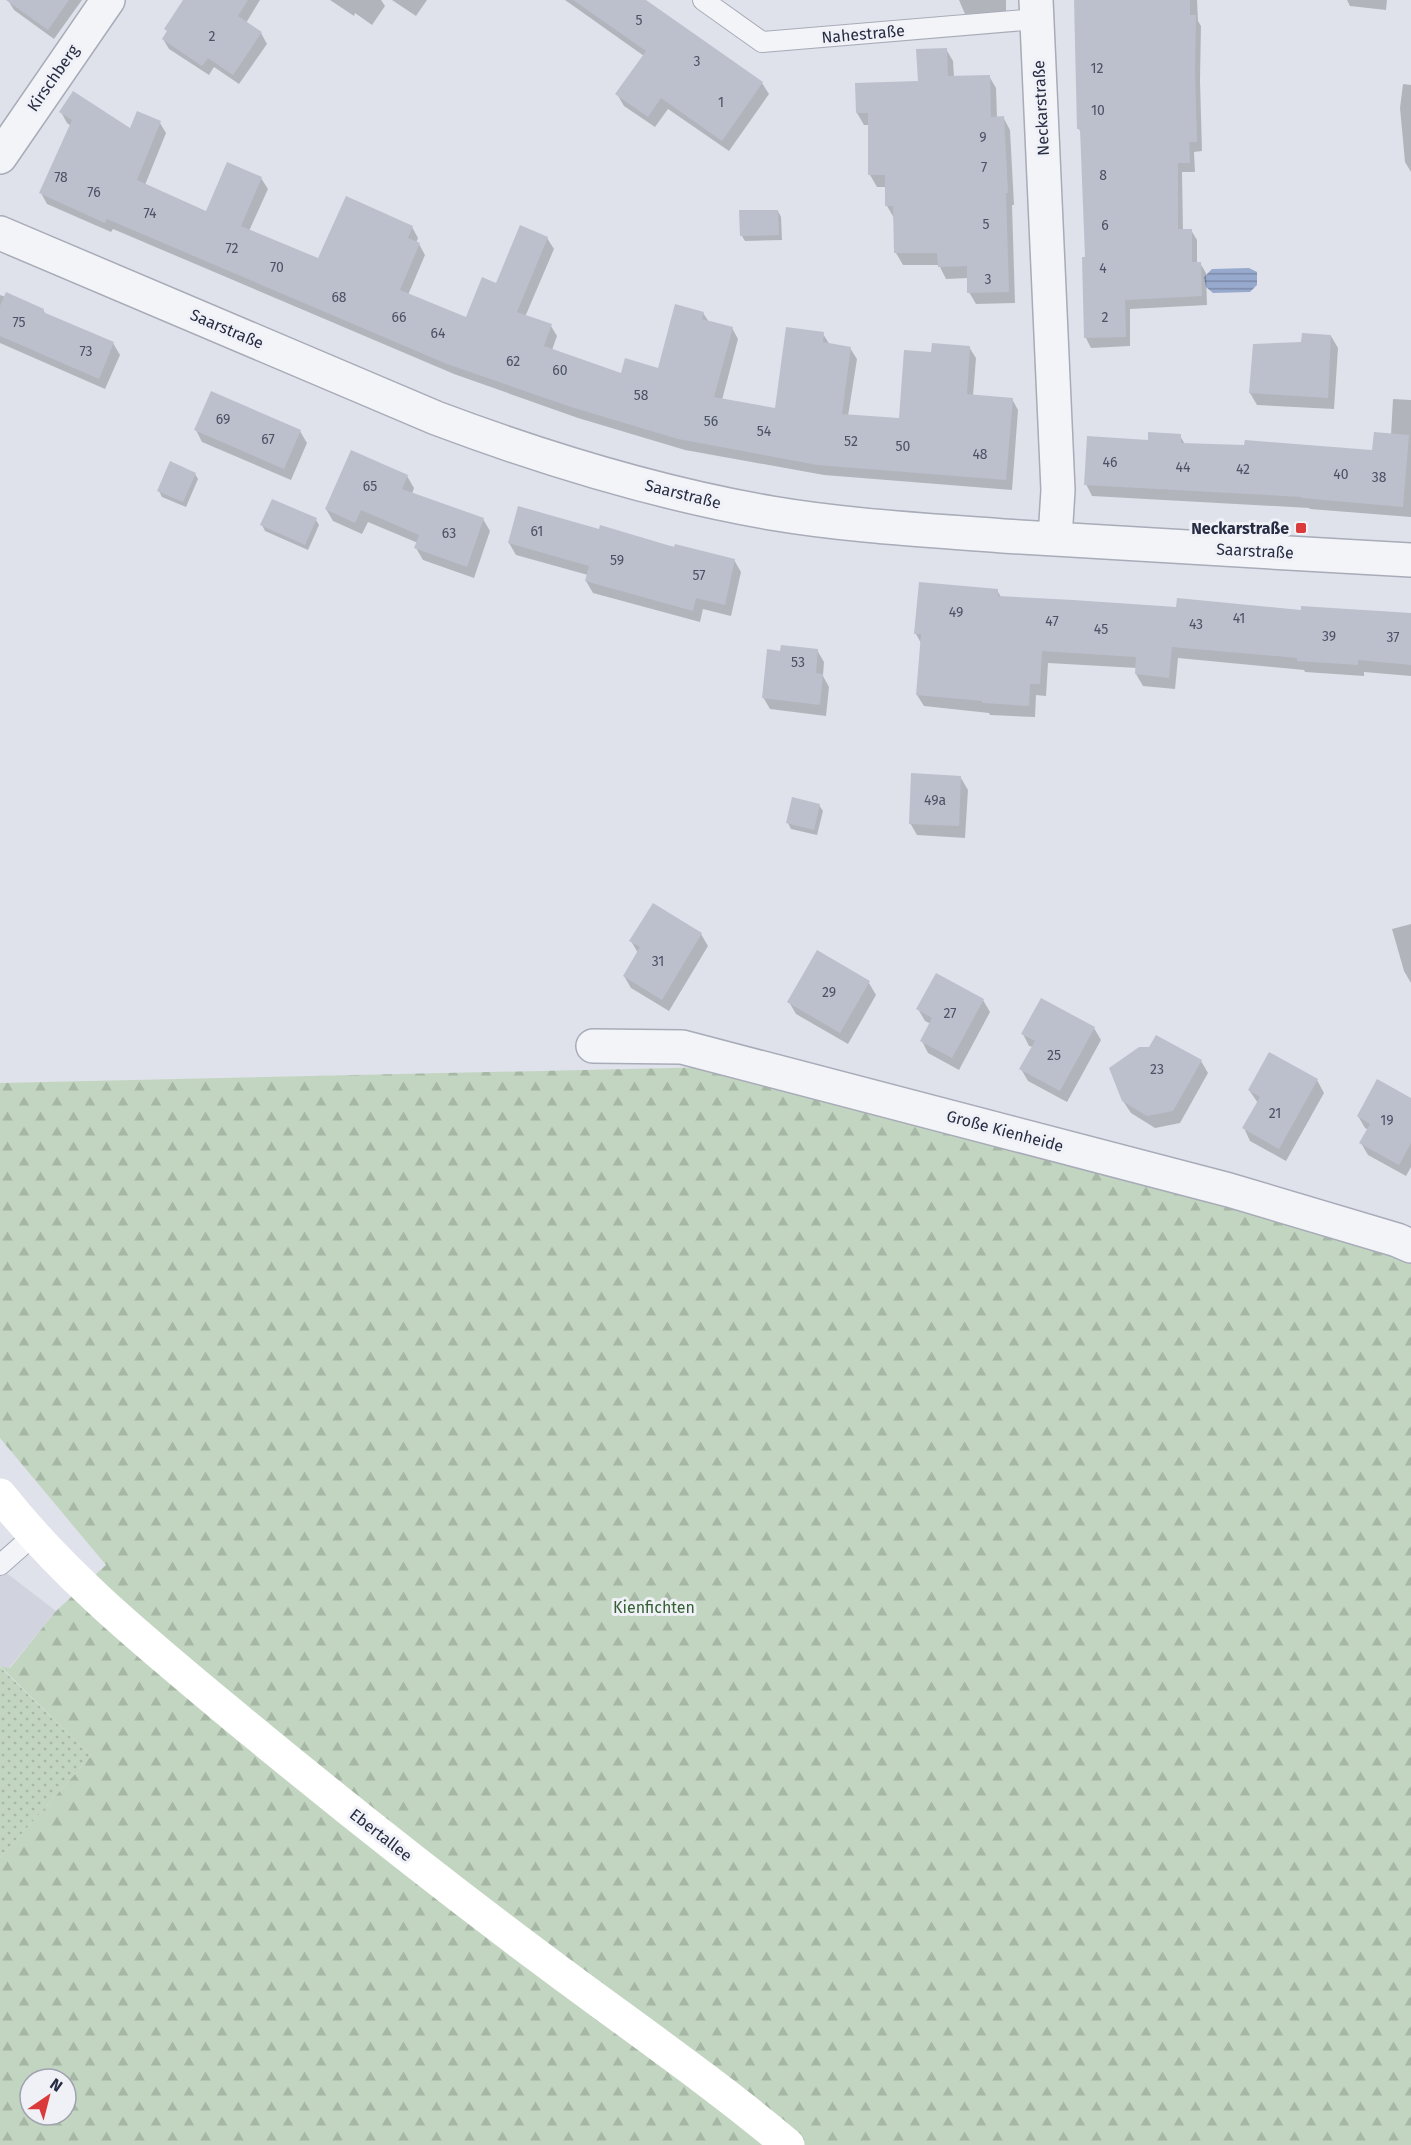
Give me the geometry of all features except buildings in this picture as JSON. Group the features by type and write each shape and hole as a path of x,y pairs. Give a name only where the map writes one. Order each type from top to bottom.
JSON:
{"street":[{"name":"Kirschberg","path":"0,156 108,0"},
{"name":"Neckarstraße","path":"1036,9 1058,490 1055,539"},
{"name":"Saarstraße","path":"0,233 426,413 540,456 689,495 772,513 900,528 1411,560"},
{"name":"Große Kienheide","path":"593,1046 682,1047 1229,1190 1411,1246"},
{"name":"Ebertallee","path":"0,1495 34,1535 90,1592 151,1646 331,1795 500,1928 788,2145"}],"lane":[{"name":"Nahestraße","path":"703,0 762,42 1036,9"},
{"path":"0,1565 34,1535"}],"shaded area":[{"path":"0,1568 56,1611 9,1668 0,1666"}],"green space":[{"name":"Kienfichten","path":"716,1067 1215,1195 1411,1262 1411,2145 0,2145 0,1858 91,1756 0,1666 10,1668 56,1611 106,1565 0,1438 0,1083"},
{"path":"0,1667 91,1756 0,1858"}],"water":[{"path":"1249,268 1257,272 1257,285 1250,292 1213,293 1206,287 1204,277 1212,269"}],"place":[{"name":"Neckarstraße","path":"1301,528"}]}
